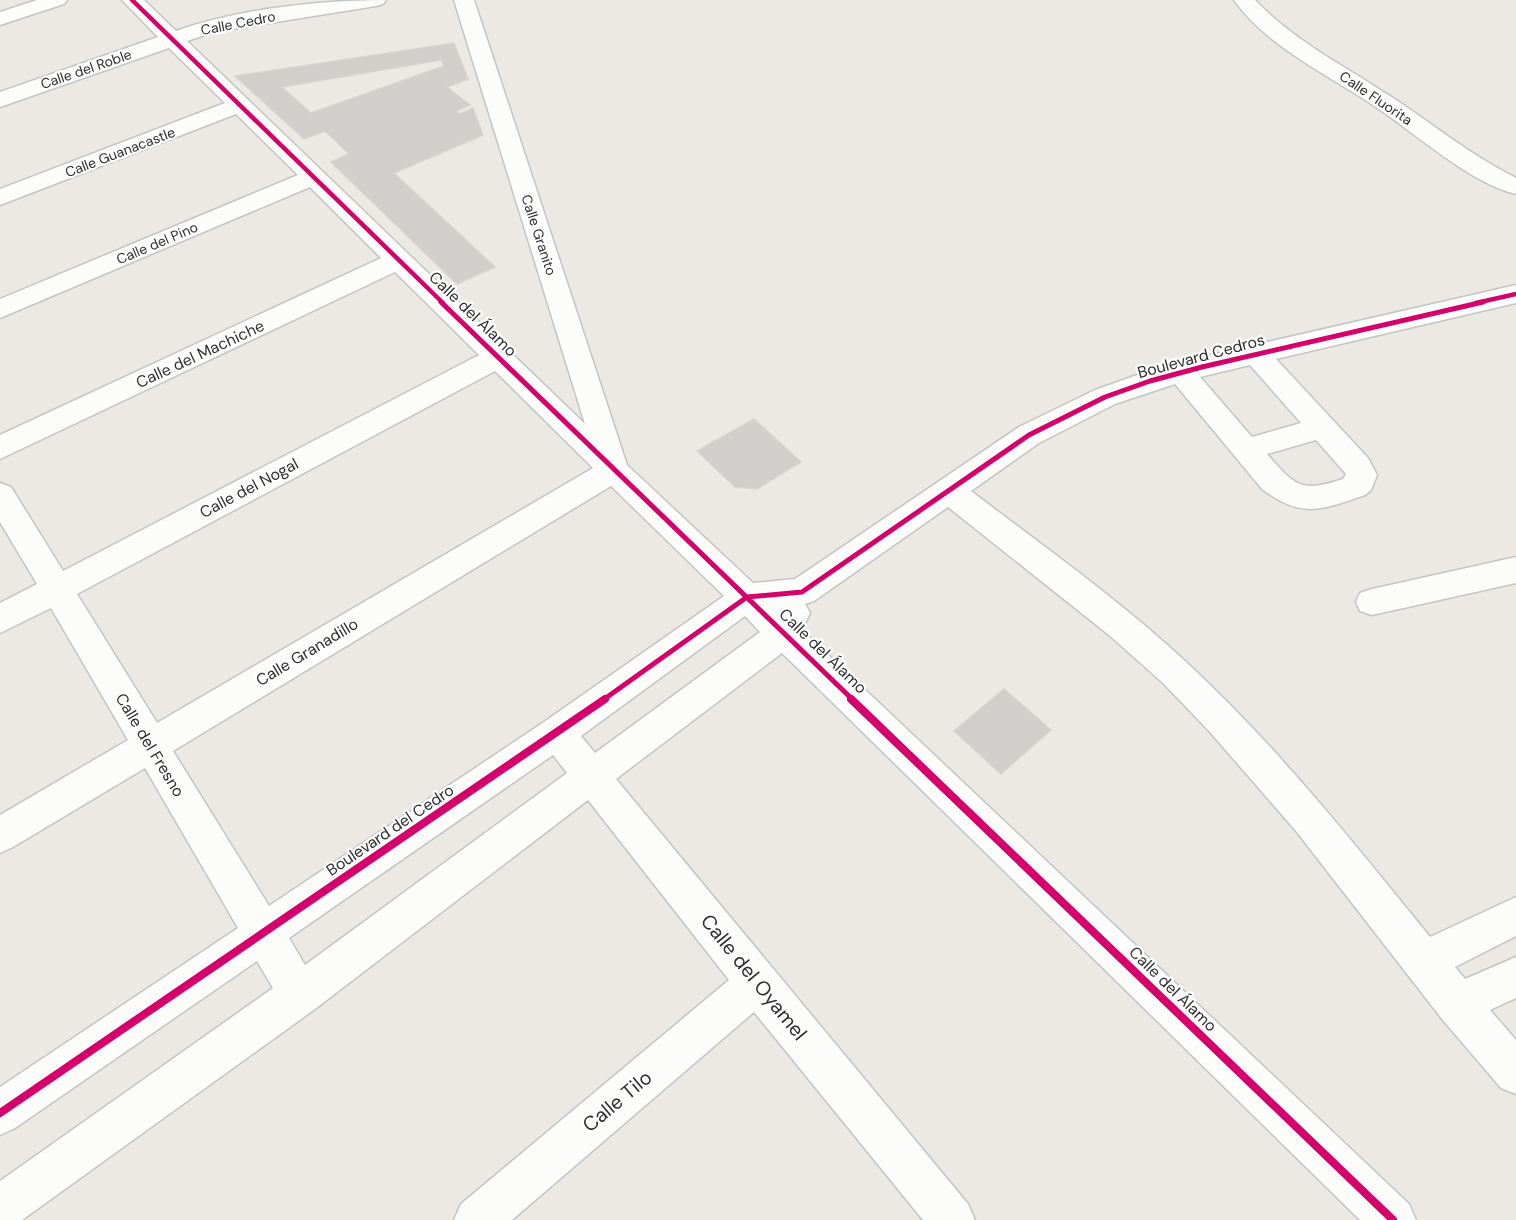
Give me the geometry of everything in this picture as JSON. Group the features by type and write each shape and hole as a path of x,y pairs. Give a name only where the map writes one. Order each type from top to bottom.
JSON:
{"street":[{"path":"0,19 57,0"},
{"name":"Calle del Álamo","path":"132,0 614,470 1393,1220"},
{"name":"Calle Cedro","path":"172,39 220,24 376,0"},
{"name":"Calle Granito","path":"464,0 614,470"},
{"name":"Calle Fluorita","path":"1244,0 1276,30 1448,149 1516,187"},
{"name":"Calle del Roble","path":"0,100 172,39"},
{"name":"Calle Guanacastle","path":"0,198 240,105"},
{"name":"Calle del Pino","path":"0,309 314,177"},
{"name":"Calle del Machiche","path":"0,448 399,260"},
{"name":"Boulevard Cedros","path":"802,592 1029,435 1105,397 1181,373 1256,354 1510,302"},
{"path":"1181,373 1273,481 1289,494 1311,501 1354,487 1360,482 1362,475 1256,354"},
{"name":"Calle del Nogal","path":"0,619 498,357"},
{"path":"1247,450 1322,428"},
{"name":"Calle Granadillo","path":"0,835 614,470"},
{"path":"949,491 1111,618 1174,673 1238,739 1310,819 1425,960 1457,1004 1516,1073"},
{"name":"Calle del Fresno","path":"0,495 300,994"},
{"path":"1372,602 1516,570"},
{"path":"0,1208 300,994 784,633 802,592 747,597"},
{"name":"Boulevard del Cedro","path":"0,1113 558,733 747,597"},
{"name":"Calle del Oyamel","path":"558,733 757,983 952,1220"},
{"path":"1425,960 1516,916"},
{"path":"1457,1004 1516,977"},
{"name":"Calle Tilo","path":"477,1220 757,983"}],"building":[{"path":"454,43 468,79 447,87 470,105 456,111 459,114 473,108 483,135 394,173 495,267 457,284 331,162 349,154 325,131 304,139 235,76","holes":["441,60 444,66 311,113 282,87"]},
{"path":"754,419 801,462 757,489 735,487 697,451"},
{"path":"1004,689 1051,730 1001,774 954,731"}],"cycle path":[{"path":"132,0 614,470 1393,1220"},
{"path":"0,1113 557,733 747,597 802,592 1029,435 1105,397 1150,381 1516,294"}]}
